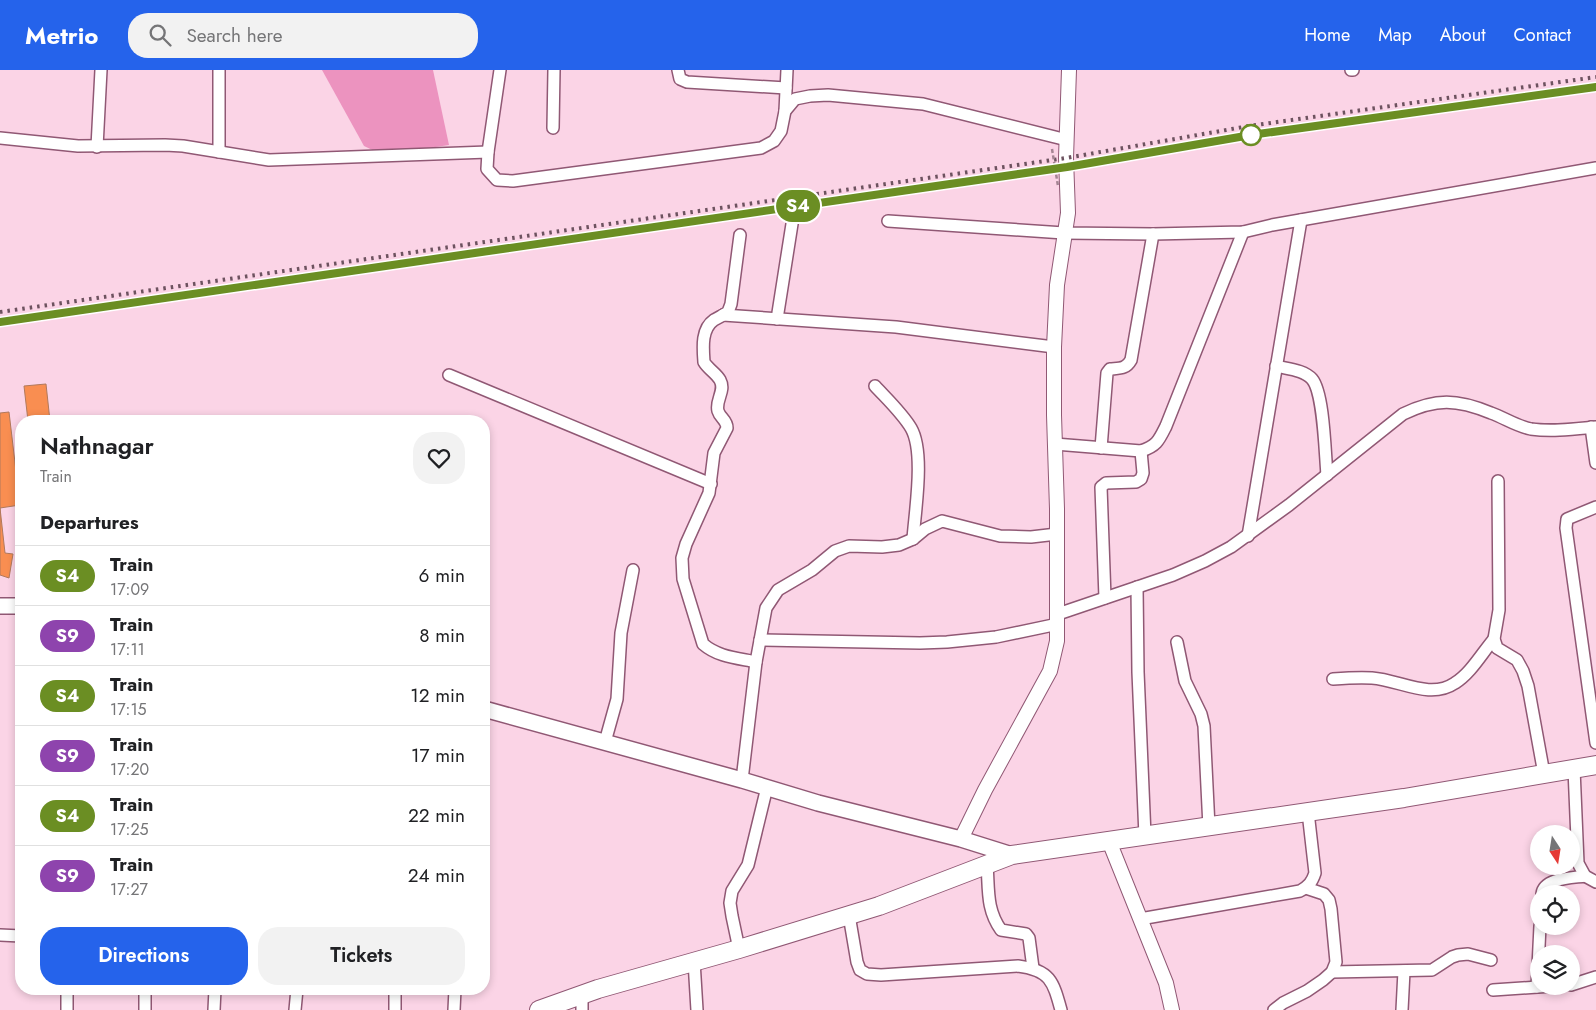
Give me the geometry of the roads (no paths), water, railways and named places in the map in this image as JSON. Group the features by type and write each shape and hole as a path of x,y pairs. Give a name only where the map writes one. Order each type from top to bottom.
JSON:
{"main road":[{"path":"0,606 15,606"},
{"path":"490,713 605,742 768,787 818,803 961,839 1012,855"},
{"path":"539,1010 582,1003 598,989 879,906 1012,855 1404,798 1596,765"}],"street":[{"path":"97,147 101,70"},
{"path":"219,70 219,152"},
{"path":"500,70 487,169 497,180 513,180 761,148 774,141 781,131 785,111 787,70"},
{"path":"553,128 554,70"},
{"path":"678,70 680,79 687,82 786,88"},
{"path":"961,839 989,782 1050,671 1057,641 1054,347 1057,285 1068,204 1069,70"},
{"path":"785,111 795,99 828,95 923,104 1067,140"},
{"path":"0,138 97,147 165,144 276,160 488,152"},
{"path":"888,221 1064,232 1153,234 1243,232 1596,168"},
{"path":"1248,536 1301,220"},
{"path":"777,319 792,224"},
{"path":"1055,444 1141,451 1152,447 1160,439 1243,232"},
{"path":"1101,448 1107,373 1110,369 1128,366 1131,360 1153,234"},
{"path":"724,316 731,304 740,236"},
{"path":"756,662 720,655 711,651 703,644 683,579 682,558 686,544 709,493 712,484 714,453 725,434 727,424 718,412 722,388 719,379 704,362 705,331 708,325 715,319 724,316 777,319 913,329 1054,347"},
{"path":"1276,366 1304,373 1312,380 1317,389 1327,475"},
{"path":"449,375 712,484"},
{"path":"875,386 910,427 914,436 918,464 913,539"},
{"path":"760,640 947,642 996,637 1058,619 1105,598 1173,575 1231,547 1327,475 1403,414 1420,405 1438,402 1456,403 1474,407 1530,429 1554,430 1594,427 1596,463"},
{"path":"1105,598 1101,487 1106,483 1136,482 1141,479 1143,473 1141,451"},
{"path":"1498,481 1499,610 1494,639 1497,648 1517,660 1523,671 1528,686 1544,774"},
{"path":"1596,507 1567,519 1566,528 1596,743"},
{"path":"742,780 756,662 766,608 778,590 812,570 835,551 849,546 882,547 899,545 913,539 925,529 942,521 1000,536 1030,537 1057,534"},
{"path":"605,742 617,699 621,633 633,570"},
{"path":"1137,587 1138,672 1145,836"},
{"path":"1333,679 1374,678 1430,690 1445,688 1457,683 1494,639"},
{"path":"1177,642 1185,681 1201,714 1204,726 1209,827"},
{"path":"1574,769 1578,863 1585,876 1596,882"},
{"path":"739,948 730,903 732,891 748,865 768,787"},
{"path":"1140,919 1300,891 1306,888 1312,882 1315,873 1308,812"},
{"path":"1109,842 1166,984 1172,1010"},
{"path":"987,865 990,908 994,919 1001,930 1026,934 1029,938 1033,968"},
{"path":"1546,885 1585,876"},
{"path":"1274,1010 1282,1003 1307,991 1332,972 1336,962 1329,900 1324,894 1306,888"},
{"path":"849,915 857,962 860,970 867,974 881,975 1018,966 1033,968 1042,971 1050,980 1056,992 1061,1010"},
{"path":"0,935 15,936"},
{"path":"1332,972 1432,970 1452,957 1468,954 1492,960"},
{"path":"694,961 696,1010"},
{"path":"1402,1010 1404,972"},
{"path":"1580,982 1596,977"},
{"path":"1494,990 1530,987"},
{"path":"67,995 67,1010"},
{"path":"145,995 145,1010"},
{"path":"214,1010 215,995"},
{"path":"295,1010 296,995"},
{"path":"395,995 395,1010"},
{"path":"454,1010 455,995"}],"railway":[{"path":"0,312 1066,158 1249,126 1596,77"},
{"path":"0,322 1067,167 1251,135 1596,87"}],"train":[{"name":"S4","path":"0,322 1067,167 1251,135 1596,87"}]}
